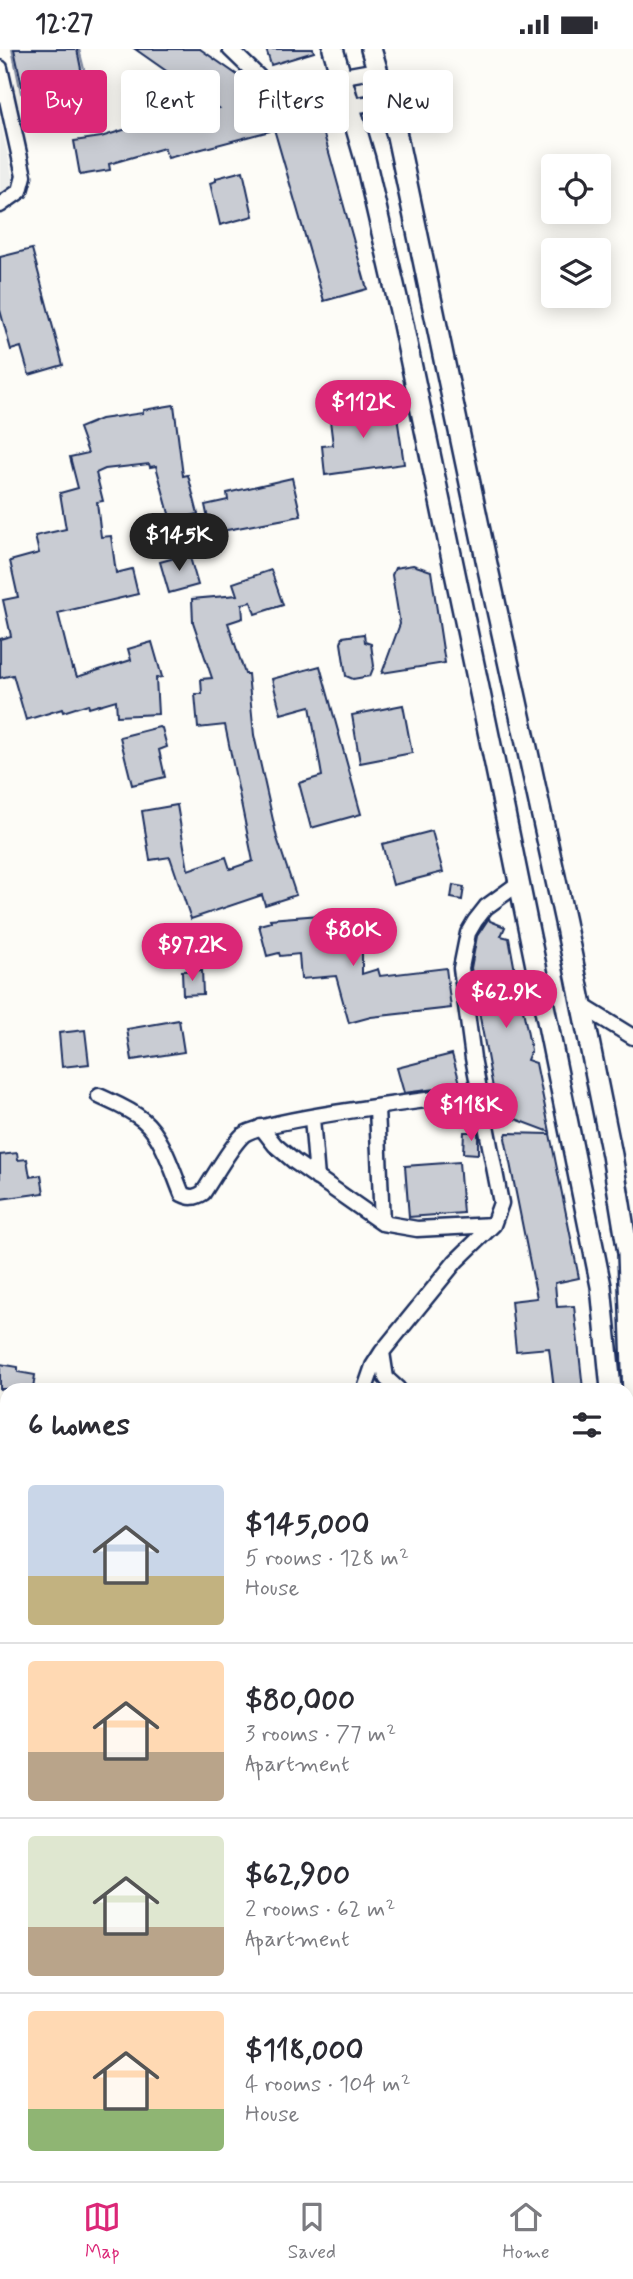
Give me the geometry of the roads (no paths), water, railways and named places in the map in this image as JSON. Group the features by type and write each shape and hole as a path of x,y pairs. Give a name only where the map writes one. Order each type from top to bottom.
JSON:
{"main road":[{"path":"333,49 338,70"},
{"path":"371,49 377,70"},
{"path":"349,106 365,159 401,315 519,883 601,1286 610,1383"},
{"path":"396,133 623,1209 628,1253 633,1383"}],"street":[{"path":"230,49 252,70"},
{"path":"0,68 24,176 20,191 0,205"},
{"path":"349,106 363,104"},
{"path":"367,1383 382,1352 456,1261 493,1225 501,1203 480,1093 461,968 468,933 475,921 486,907 519,883"},
{"path":"581,1005 633,1037"},
{"path":"99,1096 123,1107 143,1121 154,1133 182,1194 189,1198 203,1193 242,1136 261,1127 480,1093"},
{"path":"377,1108 382,1223"},
{"path":"312,1118 317,1178"},
{"path":"261,1127 275,1145 371,1218 382,1223 417,1229 493,1225"},
{"path":"382,1352 386,1378 391,1383"}]}
